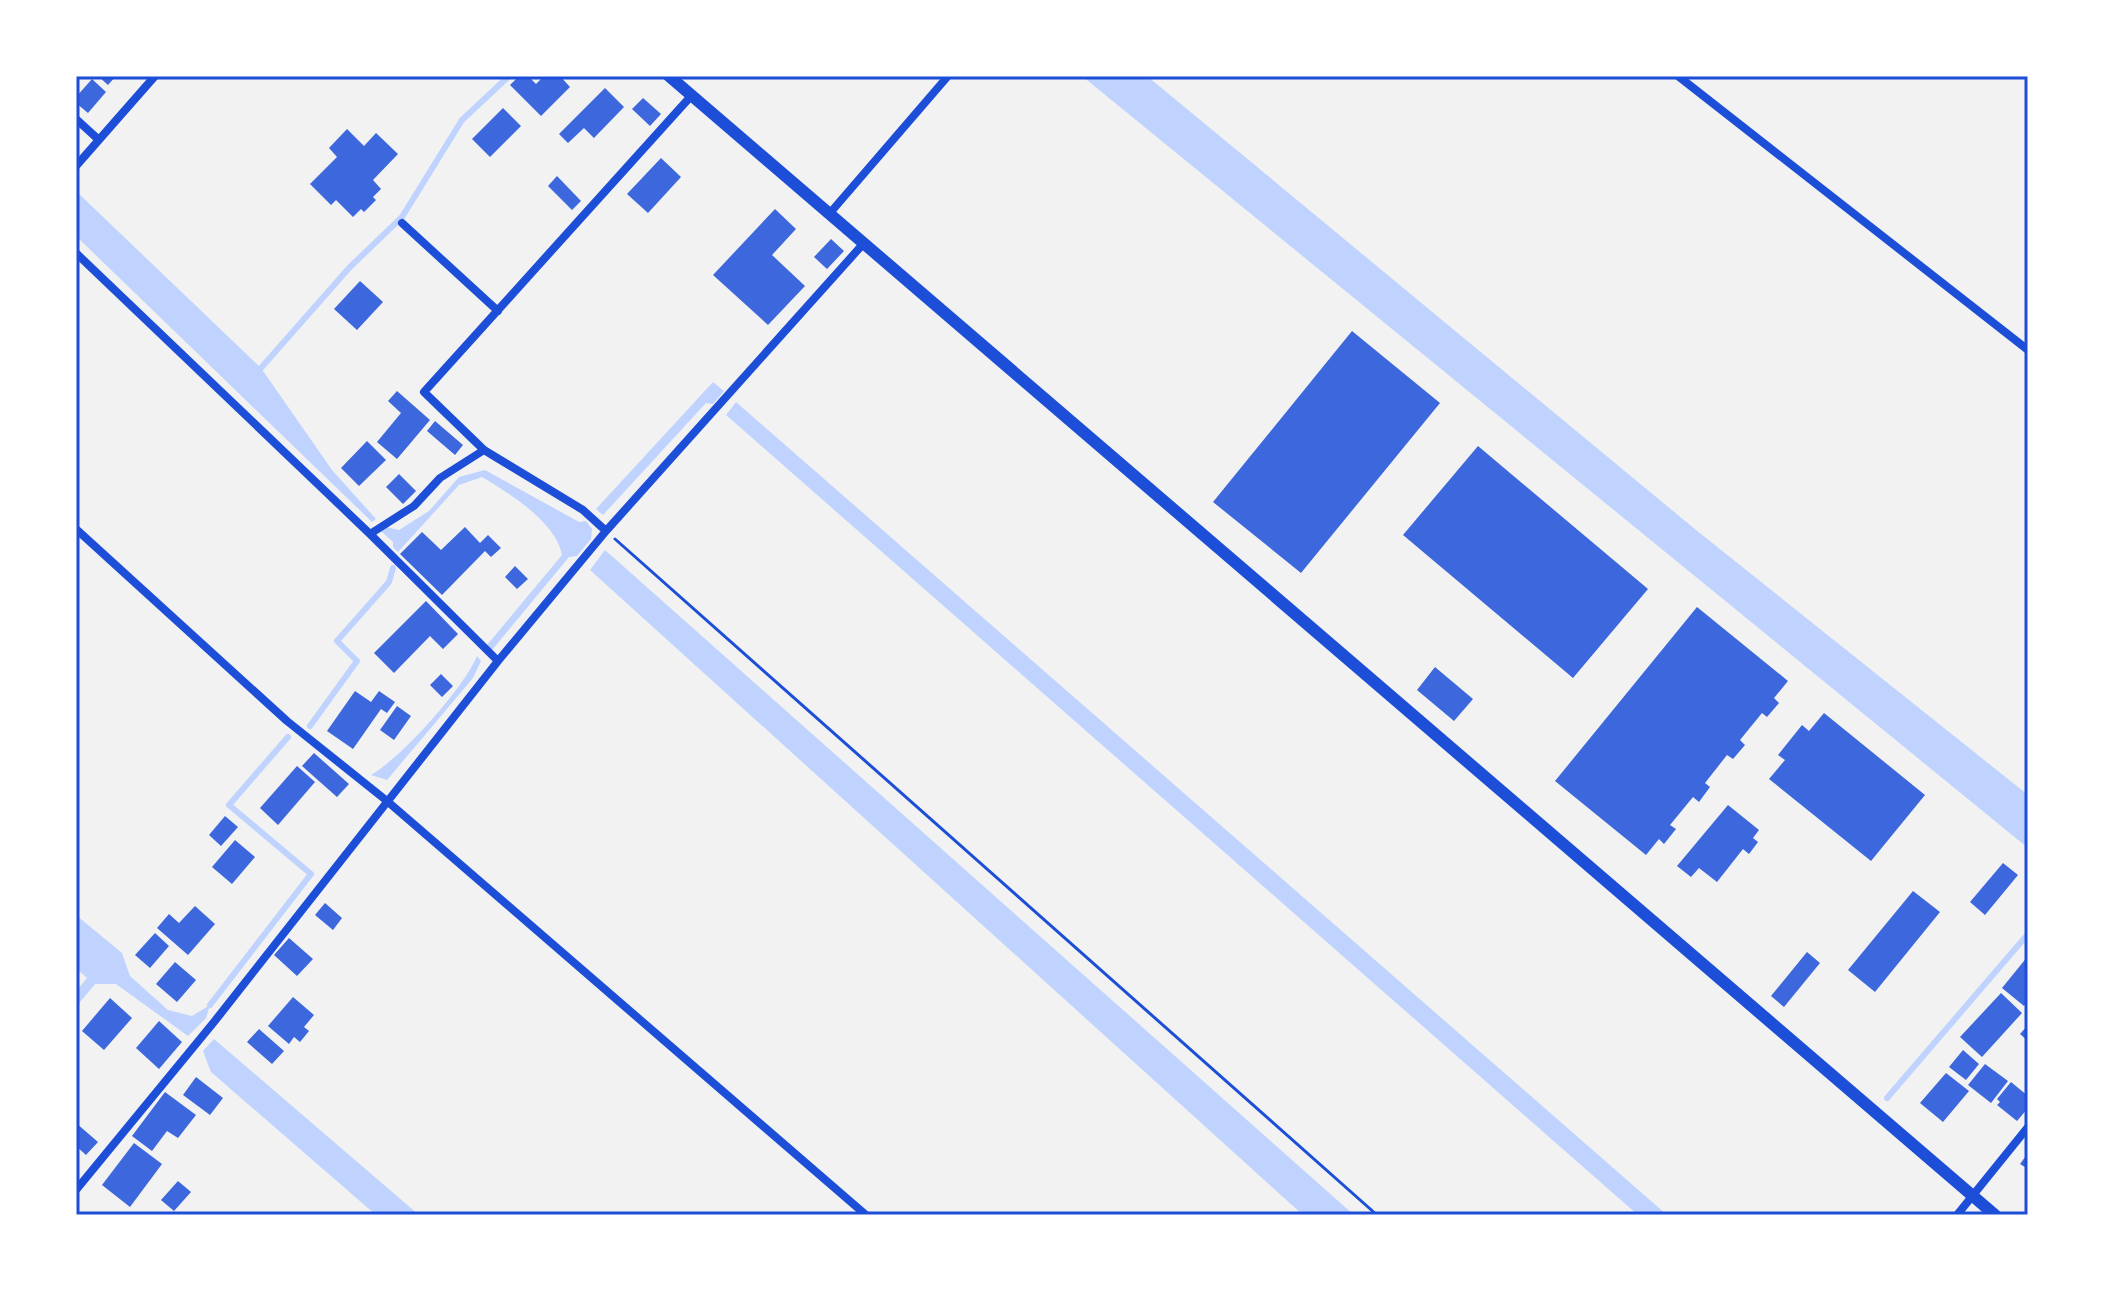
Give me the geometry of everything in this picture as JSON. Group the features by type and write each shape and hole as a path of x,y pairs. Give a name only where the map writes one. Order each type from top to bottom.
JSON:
{"street":[{"path":"76,166 155,76"},
{"path":"669,76 1995,1215"},
{"path":"830,213 948,76"},
{"path":"1678,76 2028,350"},
{"path":"606,531 583,510 484,450 424,392 692,95"},
{"path":"76,119 99,140"},
{"path":"402,223 498,311"},
{"path":"76,1190 214,1022 498,661 606,531 864,243"},
{"path":"76,253 498,661"},
{"path":"370,534 414,506 440,478 484,450"},
{"path":"76,529 287,721 387,801 866,1215"},
{"path":"1957,1215 2028,1127"}],"path":[{"path":"606,531 1377,1215"}],"water":[{"path":"1082,76 1147,76 1696,530 2028,795 2028,848"},
{"path":"77,192 261,368 332,470 376,519 372,522 76,236"},
{"path":"713,382 724,391 713,404 706,403 603,515 596,509"},
{"path":"736,402 1667,1215 1638,1215 726,415"},
{"path":"485,470 579,522 586,521 592,529 591,539 577,556 569,557 492,650 487,645 562,555 551,531 541,520 518,500 482,477 459,485 398,552 393,542 381,531 386,527 399,530 429,511 459,477"},
{"path":"605,550 1354,1215 1303,1215 590,570"},
{"path":"477,656 481,661 473,678 387,780 371,775 399,753 430,721 459,686"},
{"path":"76,915 122,953 130,976 168,1010 192,1016 210,1005 206,1018 188,1036 116,984 95,984 76,1007 76,991 87,978 76,968"},
{"path":"214,1039 419,1215 376,1215 211,1072 203,1051"}],"building":[{"path":"98,76 116,76 108,85"},
{"path":"519,76 528,76 536,84 544,76 560,76 570,87 541,116 510,85"},
{"path":"92,79 106,92 88,113 76,103 76,97"},
{"path":"605,88 624,107 594,138 584,128 568,143 559,134"},
{"path":"643,98 661,114 650,126 632,109"},
{"path":"503,108 521,126 490,157 472,139"},
{"path":"347,129 364,146 376,133 398,154 373,180 381,189 373,197 376,200 364,212 361,209 353,217 336,200 331,205 310,184 337,157 329,148"},
{"path":"661,158 681,177 648,213 627,194"},
{"path":"557,176 581,201 572,210 548,186"},
{"path":"775,209 796,229 772,255 805,286 768,325 713,275"},
{"path":"831,239 844,251 827,269 814,257"},
{"path":"360,281 383,302 357,330 334,309"},
{"path":"1352,331 1440,403 1301,573 1213,502"},
{"path":"397,391 430,420 397,459 377,442 401,413 388,401"},
{"path":"435,421 463,445 455,455 427,431"},
{"path":"367,441 386,460 359,486 341,468"},
{"path":"1478,446 1648,589 1573,678 1403,535"},
{"path":"399,474 416,491 403,504 386,487"},
{"path":"465,527 480,543 488,535 501,548 491,557 485,551 442,595 400,554 422,532 441,550"},
{"path":"515,566 528,579 517,589 505,577"},
{"path":"426,601 458,634 443,649 430,636 394,673 374,653"},
{"path":"1697,607 1788,681 1774,698 1779,703 1767,717 1762,713 1740,740 1745,745 1733,759 1727,755 1705,783 1710,787 1699,802 1693,797 1670,825 1676,829 1664,844 1659,839 1646,855 1555,781"},
{"path":"1435,667 1473,699 1454,721 1417,690"},
{"path":"441,674 453,686 442,697 430,685"},
{"path":"355,691 371,702 379,691 395,702 387,713 381,709 353,749 327,731"},
{"path":"397,706 411,716 394,740 380,730"},
{"path":"1824,713 1925,795 1871,861 1769,779 1785,760 1778,755 1802,725 1809,731"},
{"path":"314,753 349,784 337,797 302,766"},
{"path":"297,766 315,782 278,825 260,808"},
{"path":"1728,805 1759,830 1753,838 1758,842 1749,854 1743,849 1717,882 1699,868 1691,877 1677,866"},
{"path":"225,816 238,827 221,846 209,835"},
{"path":"235,840 255,857 232,884 212,867"},
{"path":"2003,863 2018,875 1985,915 1970,902"},
{"path":"1913,891 1940,912 1875,992 1848,970"},
{"path":"325,903 342,918 333,930 315,915"},
{"path":"195,906 215,924 188,955 157,928 169,914 179,923"},
{"path":"155,933 169,946 150,968 135,955"},
{"path":"289,938 313,959 297,976 274,955"},
{"path":"1807,952 1820,963 1784,1007 1771,996"},
{"path":"2028,956 2028,1000 2024,1006 2002,988"},
{"path":"175,962 196,980 177,1002 156,984"},
{"path":"2001,993 2022,1013 1982,1057 1960,1037"},
{"path":"293,997 314,1015 304,1027 309,1031 300,1042 294,1037 289,1044 268,1026"},
{"path":"110,998 132,1018 104,1050 82,1031"},
{"path":"159,1021 182,1042 159,1069 136,1048"},
{"path":"2028,1025 2028,1041 2020,1034"},
{"path":"259,1029 284,1051 272,1064 247,1042"},
{"path":"1963,1050 1979,1064 1966,1080 1949,1067"},
{"path":"1985,1064 2008,1081 1991,1103 1968,1085"},
{"path":"1946,1073 1969,1091 1943,1122 1920,1103"},
{"path":"196,1077 223,1098 210,1115 183,1095"},
{"path":"2011,1082 2028,1096 2028,1108 2017,1121 1997,1105 2000,1102 1997,1099"},
{"path":"165,1092 196,1115 178,1138 167,1131 152,1151 132,1136"},
{"path":"76,1123 98,1142 86,1155 76,1146"},
{"path":"134,1143 162,1164 130,1207 102,1185"},
{"path":"2028,1153 2028,1169 2020,1164"},
{"path":"178,1181 191,1192 174,1211 161,1200"}],"waterway":[{"path":"261,368 349,268 402,217 462,120 509,76"},
{"path":"310,726 357,661 337,641 389,582 393,568"},
{"path":"210,1005 311,874 229,805 288,737"},
{"path":"1887,1098 2028,934"}]}
